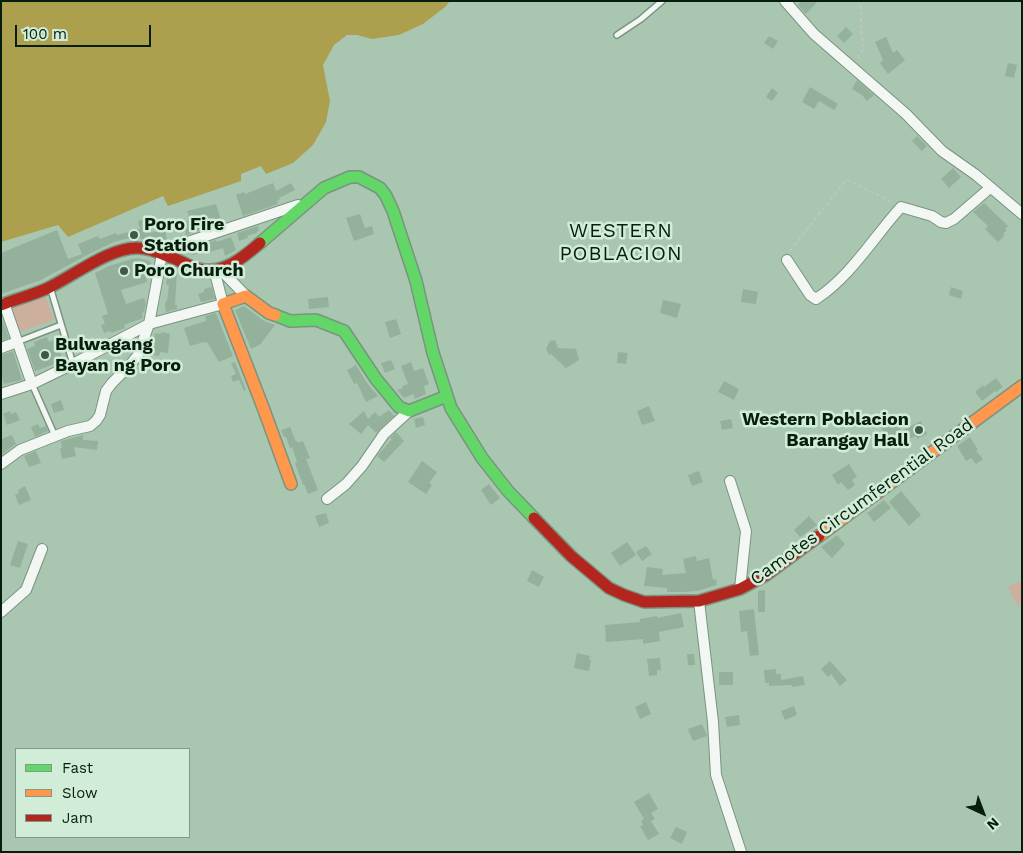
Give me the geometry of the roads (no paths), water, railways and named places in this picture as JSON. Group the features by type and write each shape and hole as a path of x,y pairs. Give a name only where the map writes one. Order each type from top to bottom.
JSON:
{"main road":[{"name":"Camotes Circumferential Road","path":"219,269 230,266 241,259 324,188 350,177 359,177 380,188 394,211 416,282 433,353 451,408 482,458 508,491 571,556 608,588 644,602 699,601 740,589 766,574 1022,386"},
{"path":"3,304 51,287 117,252 137,248 160,253 200,268 208,270 219,269"},
{"path":"291,484 223,304 246,296 269,314 290,321 316,320 344,331 376,379 399,408 409,411 447,396"}],"street":[{"path":"785,1 814,34 906,114 942,151 976,175 1022,214"},
{"path":"787,260 810,294 816,299 844,276 901,207 932,216 946,223 954,219 990,188"},
{"path":"1,464 20,450 68,431 90,426 96,421 100,415 106,391 138,355 149,324 160,253 305,203"},
{"path":"1,394 32,384 149,324 223,304 216,278 219,269 246,296"},
{"path":"3,304 32,384"},
{"path":"1,348 17,342"},
{"path":"327,499 346,484 362,466 384,434 409,411"},
{"path":"730,481 746,531 740,589"},
{"path":"1,612 26,590 42,549"},
{"path":"699,601 713,722 716,775 741,852"}],"lane":[{"path":"617,35 641,19 662,1"},
{"path":"51,287 73,364"},
{"path":"17,342 61,325"},
{"path":"32,384 55,437"}],"place":[{"name":"Poro Fire Station","path":"134,235"},
{"name":"Poro Church","path":"124,271"},
{"name":"Bulwagang Bayan ng Poro","path":"45,355"},
{"name":"Western Poblacion Barangay Hall","path":"919,430"}],"district":[{"name":"WESTERN POBLACION","path":"621,242"}]}
